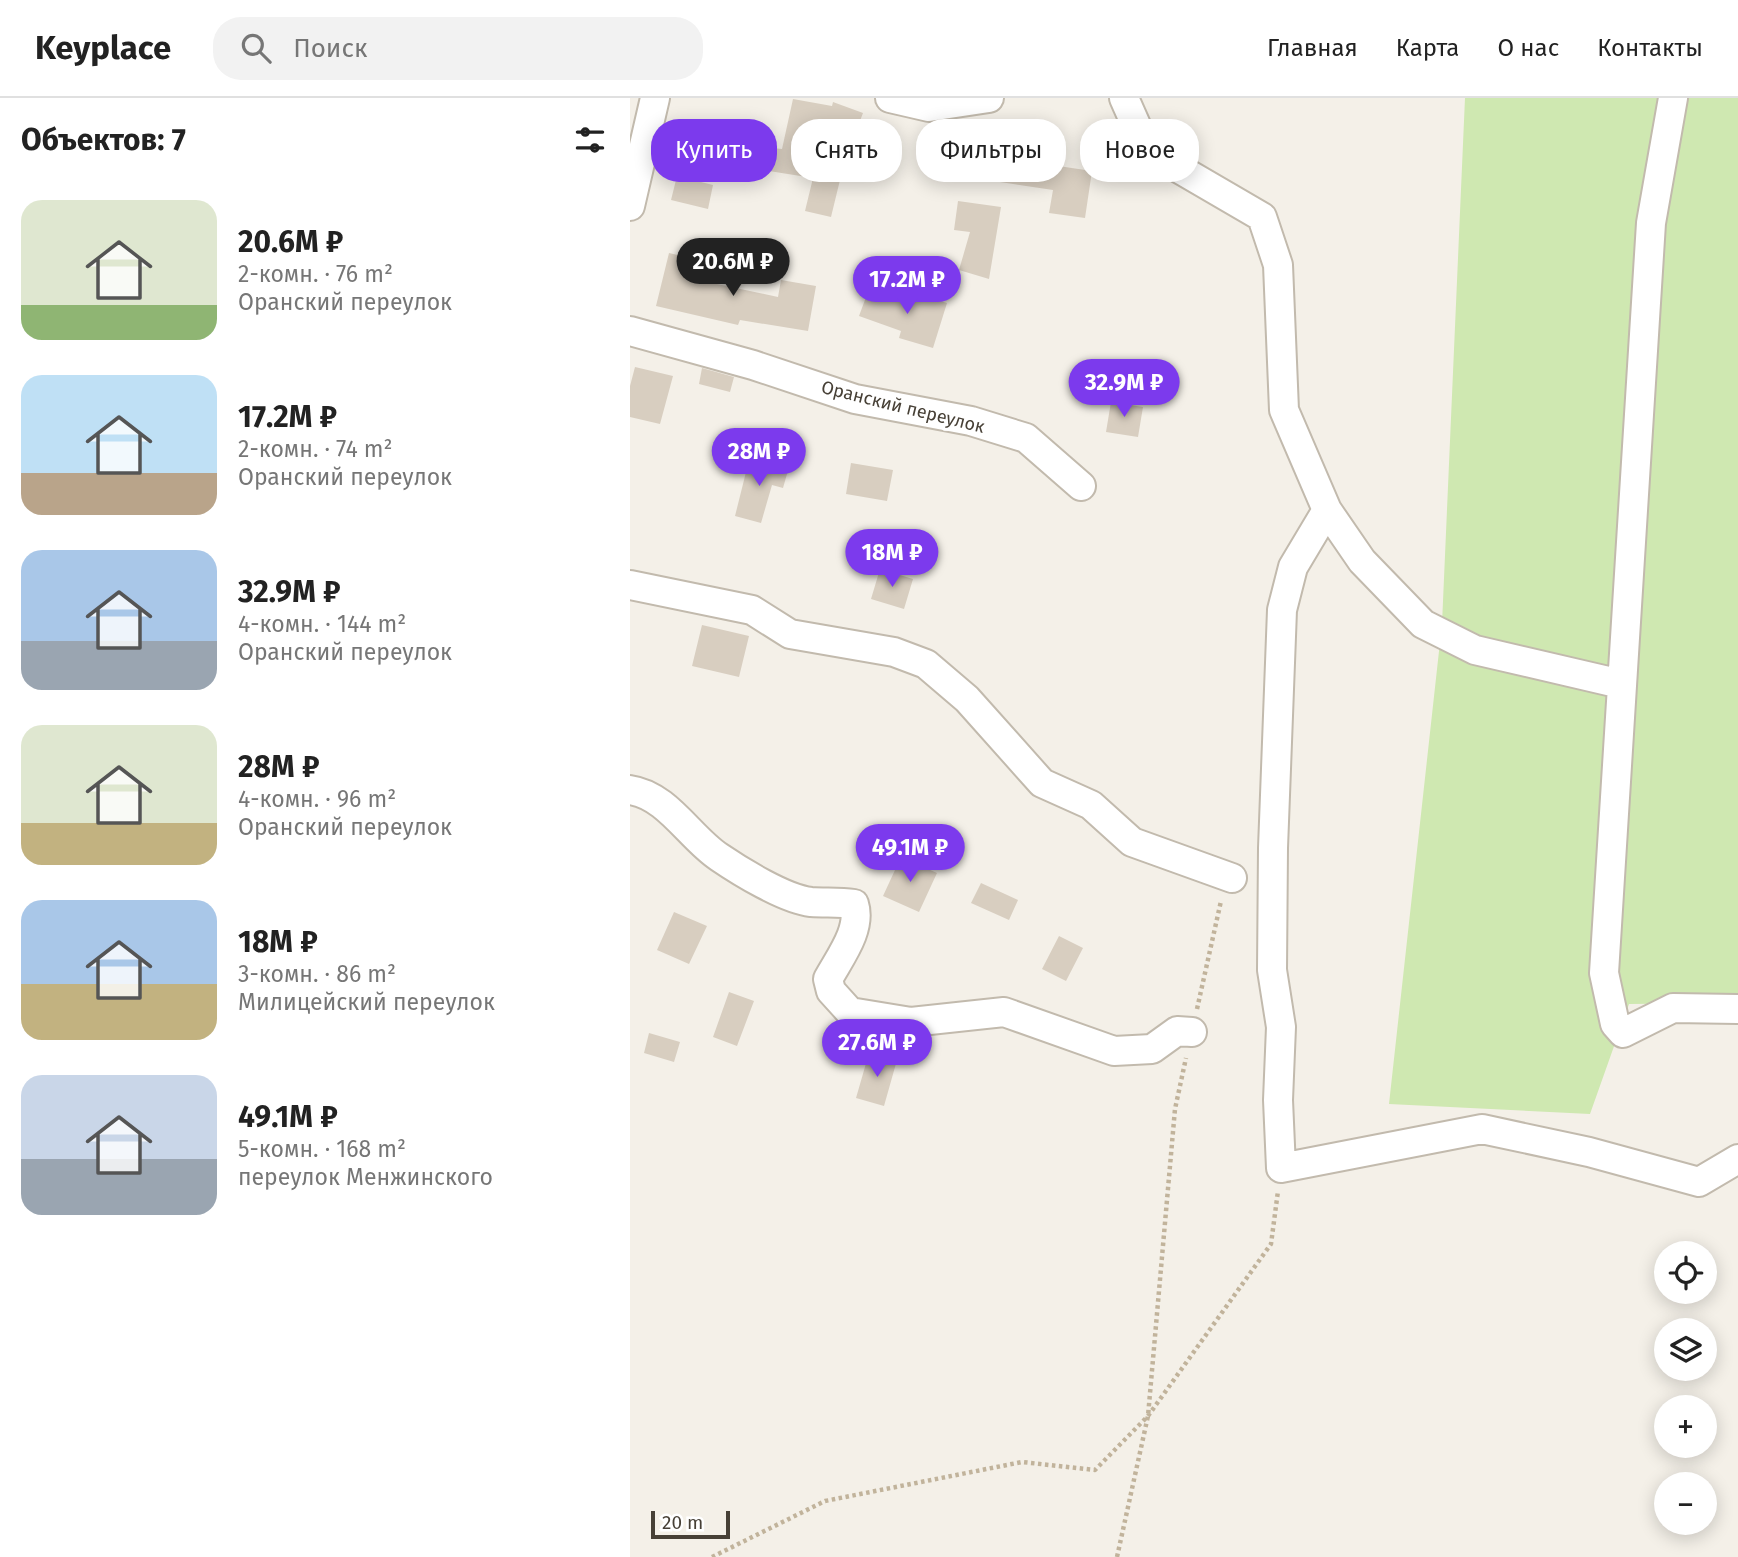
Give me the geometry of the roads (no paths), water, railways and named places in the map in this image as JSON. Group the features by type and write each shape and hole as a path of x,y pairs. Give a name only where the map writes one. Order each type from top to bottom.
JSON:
{"street":[{"path":"630,206 655,98"},
{"path":"890,98 929,107 989,98"},
{"path":"1125,98 1147,150 1262,217 1278,265 1284,410 1327,510 1362,561 1423,624 1475,650 1621,684"},
{"path":"1673,98 1651,223 1604,973 1615,1024 1623,1032 1673,1008 1738,1009"},
{"name":"Оранский переулок","path":"630,331 754,365 855,399 971,421 1026,438 1081,486"},
{"path":"1327,510 1293,567 1282,610 1273,848 1272,956 1281,1027 1278,1100 1281,1168 1482,1129 1589,1152 1699,1182 1738,1159"},
{"path":"630,585 752,610 790,634 894,652 926,664 967,699 1042,783 1091,805 1132,842 1232,878"},
{"path":"630,790 670,811 718,857 780,891 810,902 854,904 858,916 847,947 828,979 831,991 850,1012 911,1023 1004,1012 1114,1051 1152,1049 1177,1031 1192,1032"}]}
